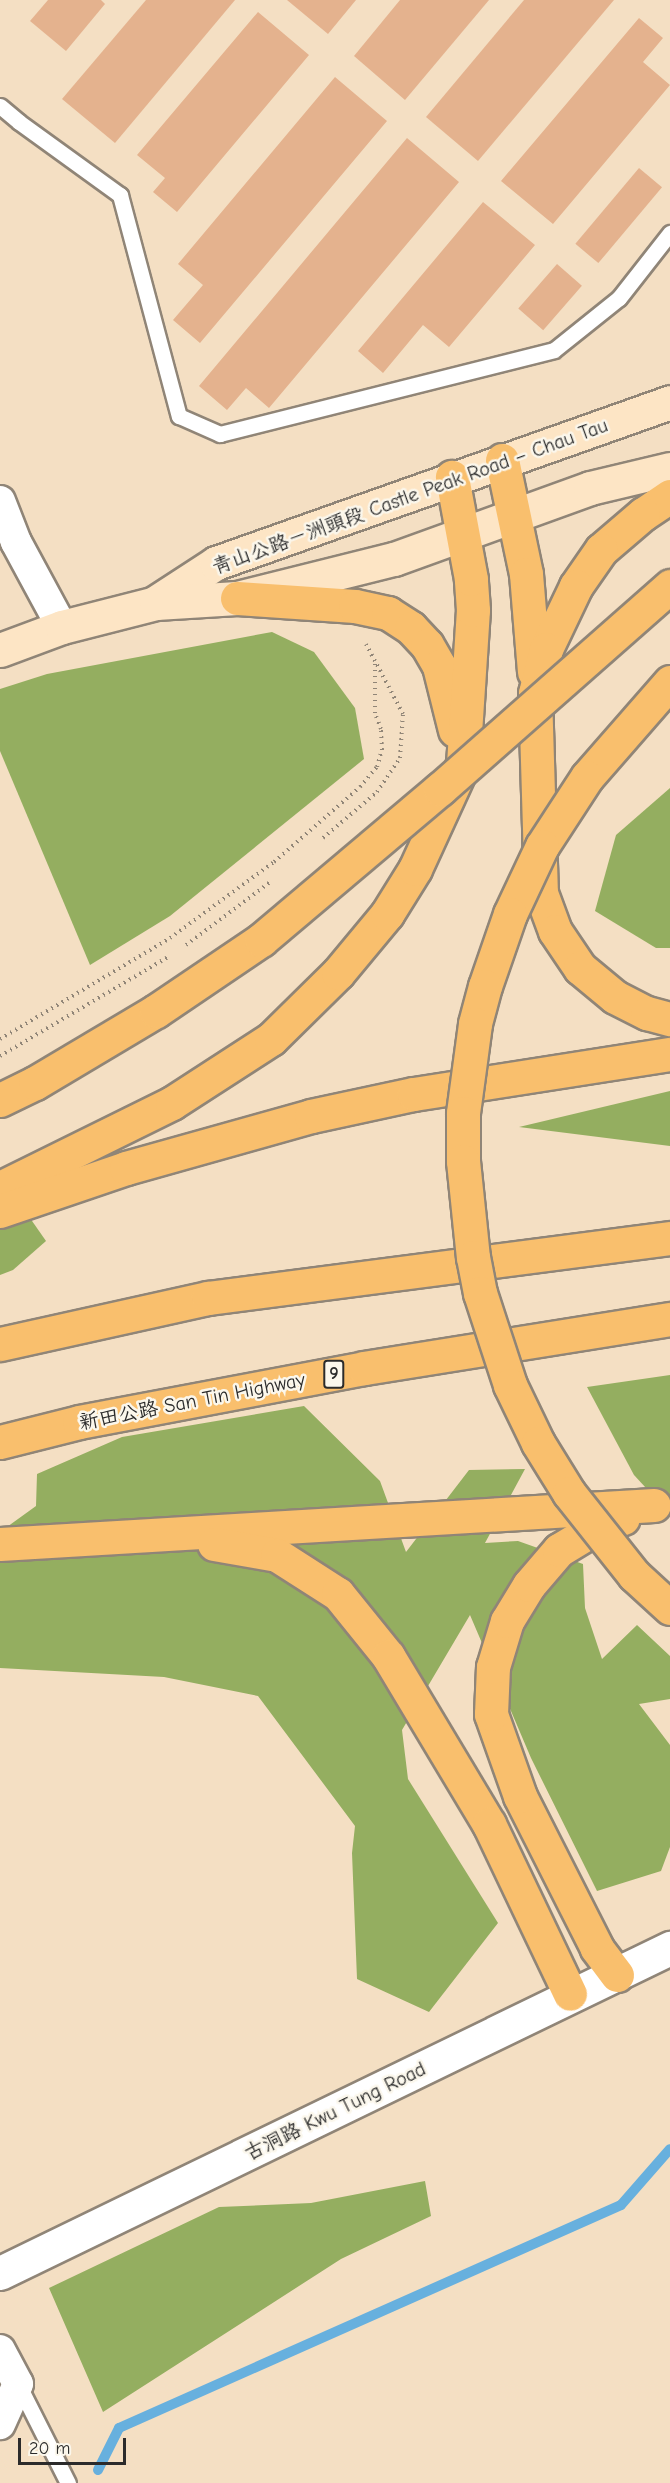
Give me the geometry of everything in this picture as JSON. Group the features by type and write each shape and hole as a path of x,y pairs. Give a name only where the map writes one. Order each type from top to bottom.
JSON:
{"main road":[{"name":"青山公路－洲頭段 Castle Peak Road – Chau Tau","path":"156,603 216,563 452,477 670,402"},
{"path":"502,460 516,517 526,574 536,693 541,894 555,931 580,968 615,997 647,1013 670,1018"},
{"name":"青山公路－洲頭段 Castle Peak Road – Chau Tau","path":"0,650 62,627 156,603 237,598 394,559 516,517 590,488 670,470"},
{"path":"0,1188 172,1103 271,1039 338,973 387,914 415,869 463,764 472,610 471,579 452,477"},
{"path":"536,693 546,650 576,586 601,550 643,514 670,496"},
{"path":"0,1100 35,1083 156,1011 261,940 458,774 670,586"},
{"path":"237,598 355,606 388,613 411,628 427,645 439,666 463,764"},
{"path":"670,682 612,746 581,787 542,846 510,914 490,968 475,1024 464,1101 463,1161 473,1257 480,1293 510,1385 538,1443 569,1493 603,1539 634,1575 670,1608"},
{"path":"0,1211 126,1168 311,1116 414,1094 670,1054"},
{"path":"0,1344 208,1298 670,1238"},
{"name":"新田公路 San Tin Highway","path":"0,1442 79,1422 364,1368 670,1319"},
{"path":"0,1544 167,1536 662,1504"},
{"path":"617,1975 597,1948 519,1796 491,1714 493,1667 507,1622 529,1585 559,1550 592,1530 662,1504"},
{"path":"167,1536 277,1555 338,1594 388,1656 489,1824 570,1994"}],"street":[{"path":"0,501 16,542 62,627"},
{"name":"古洞路 Kwu Tung Road","path":"0,2273 122,2216 570,1994 617,1975 670,1948"},
{"path":"0,2350 18,2384 0,2424"}],"lane":[{"path":"0,106 120,195 179,416 220,434 554,351 619,298 670,233"},
{"path":"18,2384 68,2483"}],"path":[{"path":"316,843 377,792 400,758 403,714 390,685 364,640"},
{"path":"0,1039 170,938 274,862 360,787 377,767 382,750 381,729 375,713 375,661"},
{"path":"183,947 273,880"},
{"path":"0,1056 174,954"}],"green space":[{"path":"272,632 314,652 355,708 364,759 170,916 90,965 0,751 0,689 47,674"},
{"path":"670,788 670,948 656,948 595,911 616,835"},
{"path":"670,1091 670,1146 519,1127"},
{"path":"0,1175 46,1241 13,1270 0,1275"},
{"path":"670,1375 670,1514 634,1475 587,1387"},
{"path":"304,1406 380,1481 406,1552 469,1470 525,1469 485,1543 518,1541 583,1564 585,1608 602,1659 637,1625 670,1656 670,1699 639,1704 670,1745 670,1847 661,1871 597,1891 531,1758 470,1615 402,1730 408,1779 498,1923 429,2012 357,1979 352,1853 355,1826 258,1696 164,1677 0,1668 0,1532 36,1506 37,1474 122,1437"},
{"path":"425,2181 431,2216 341,2259 103,2412 49,2288 219,2207 311,2203"}],"building":[{"path":"48,0 101,0 105,4 66,51 30,21"},
{"path":"146,0 235,0 115,143 62,99"},
{"path":"287,0 356,0 328,34"},
{"path":"400,0 489,0 405,100 354,56"},
{"path":"524,0 614,0 478,161 426,117"},
{"path":"258,12 309,55 177,212 153,192 165,178 137,155"},
{"path":"639,18 663,38 643,62 670,85 553,224 501,181"},
{"path":"335,77 387,121 200,343 173,320 203,285 178,264"},
{"path":"407,138 459,182 269,408 246,388 227,410 199,386"},
{"path":"639,168 662,187 598,263 575,244"},
{"path":"483,202 535,245 449,347 423,325 383,373 358,351"},
{"path":"557,264 582,286 543,330 518,309"}],"waterway":[{"path":"98,2470 119,2428 621,2205 670,2149"}]}
